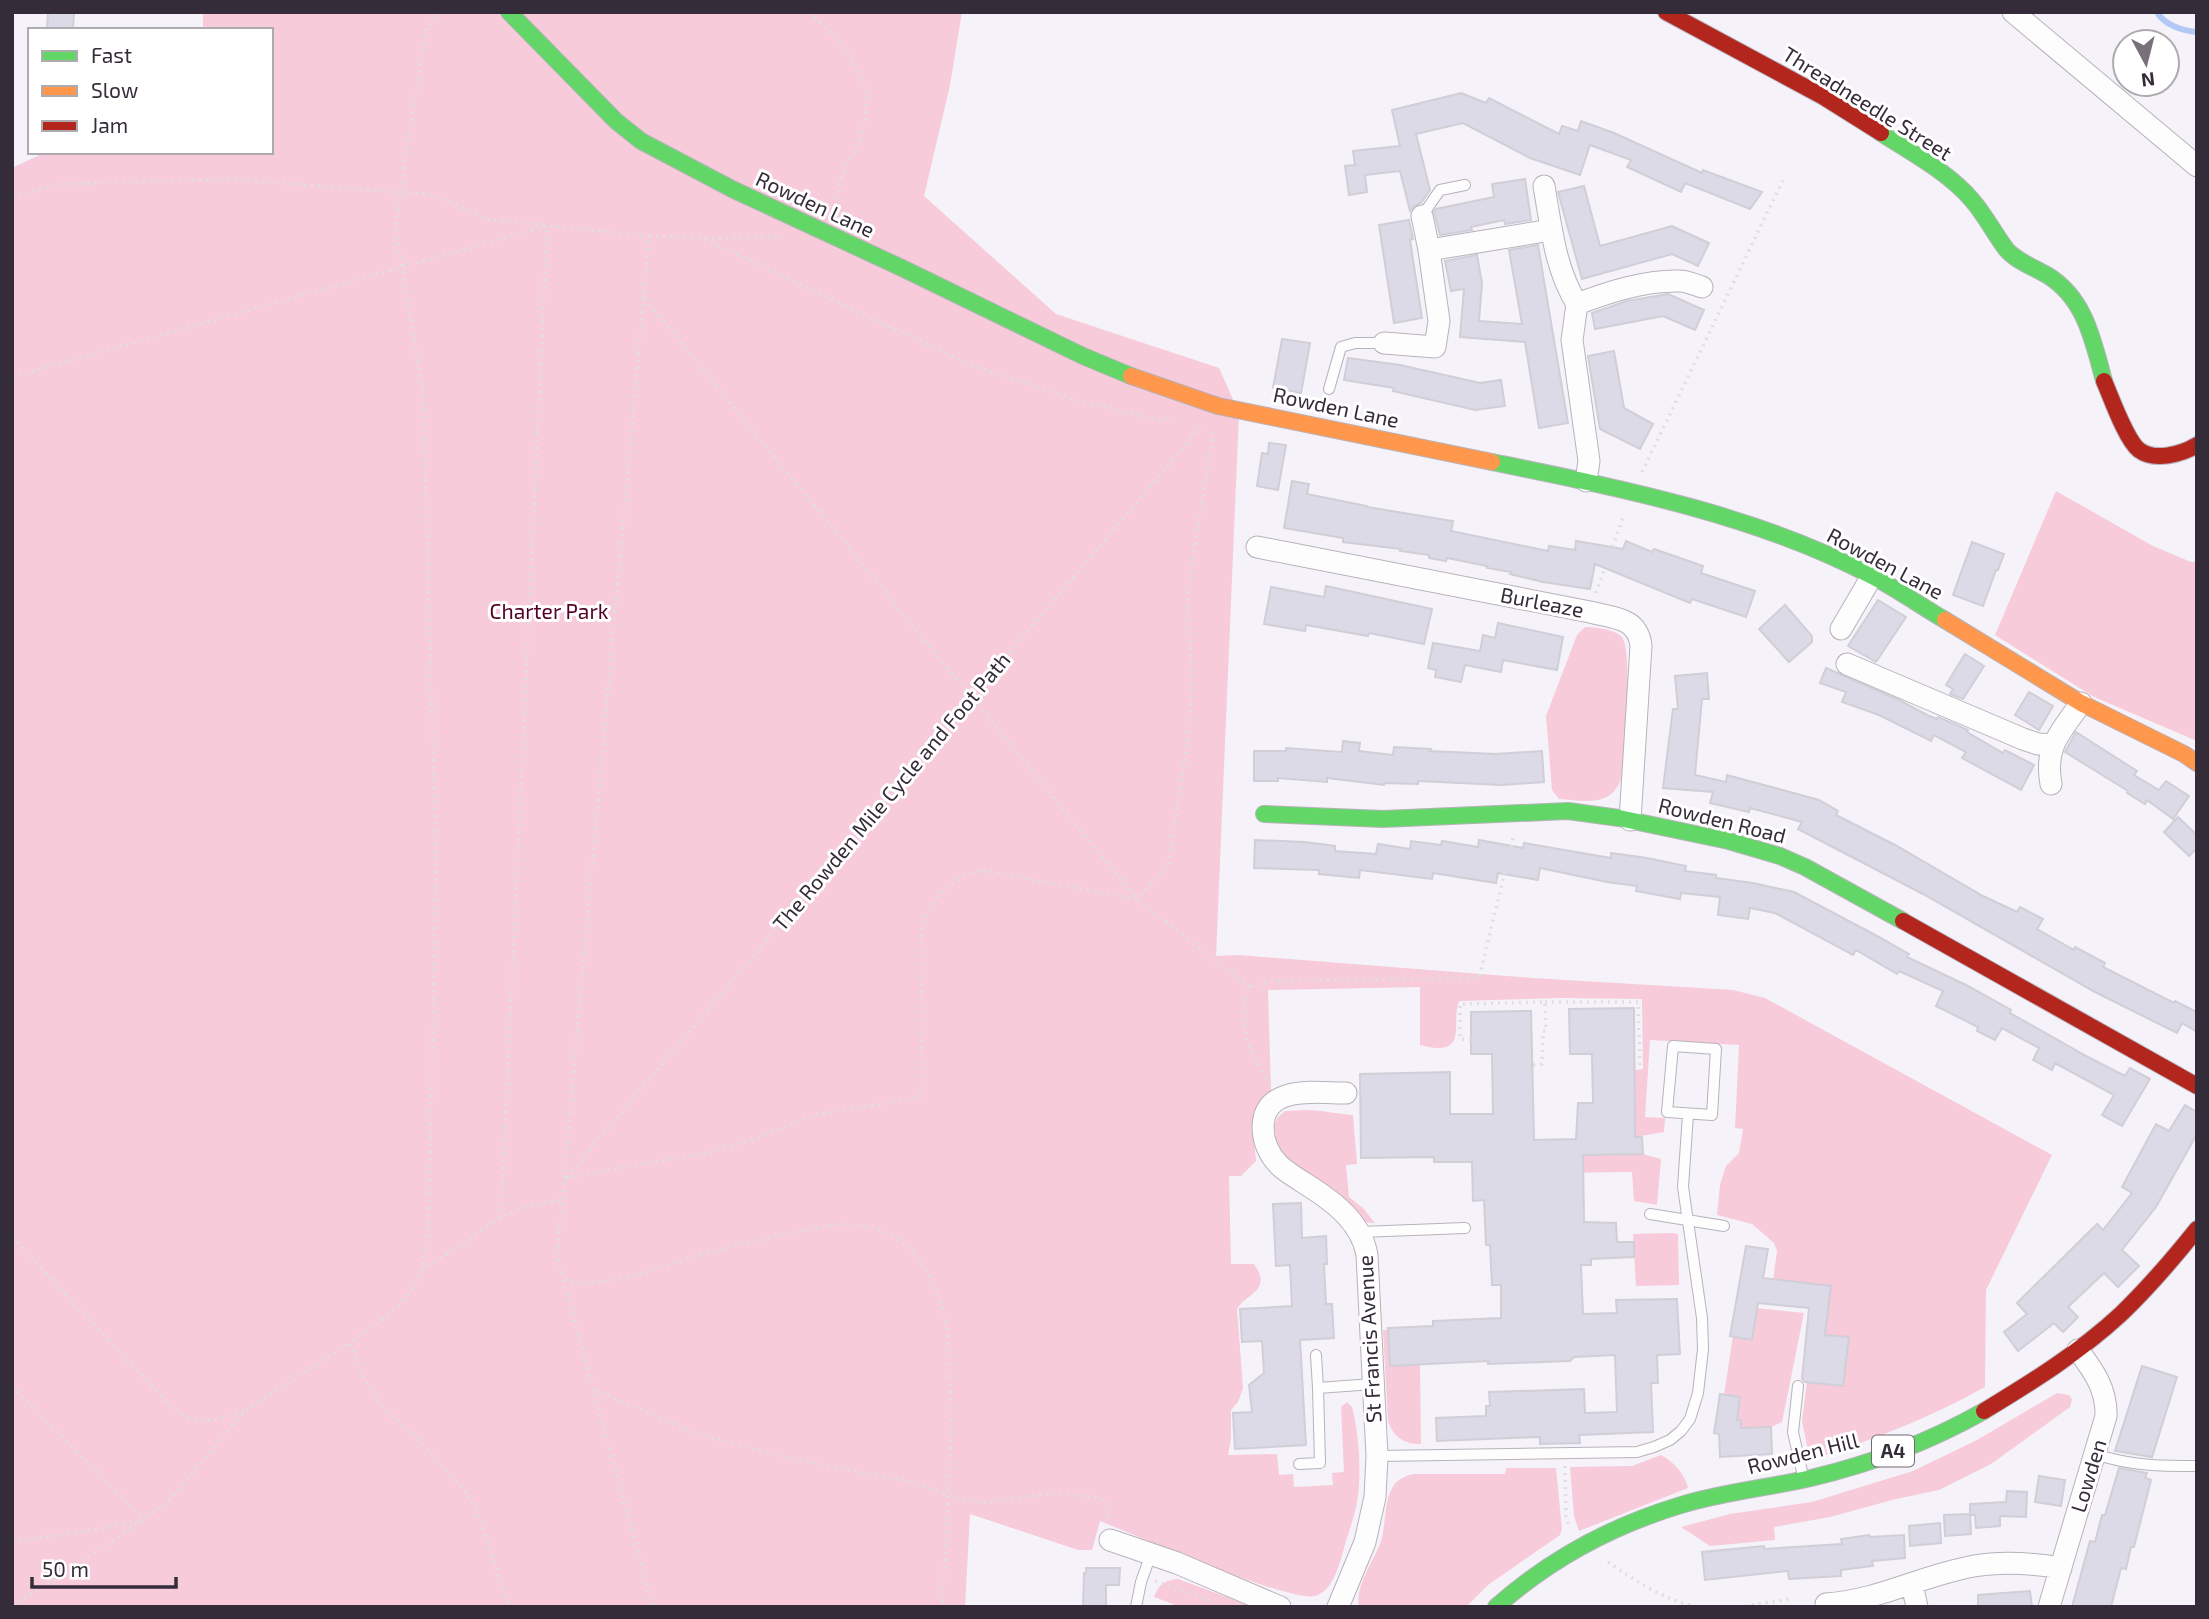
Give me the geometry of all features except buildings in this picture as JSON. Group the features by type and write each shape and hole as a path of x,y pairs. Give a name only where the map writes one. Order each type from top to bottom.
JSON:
{"street":[{"name":"Rowden Lane","path":"509,12 616,121 641,141 734,190 1083,356 1149,384 1218,406 1586,481 1721,516 1806,546 1872,576 2081,703 2197,763"},
{"name":"Threadneedle Street","path":"1666,12 1822,96 1922,159 1954,183 1971,199 2007,250 2049,276 2071,294 2091,333 2104,381 2126,431 2139,450 2157,457 2180,453 2197,445"},
{"path":"2013,12 2197,166"},
{"path":"1544,186 1551,230 1564,280 1577,304 1572,340 1590,461 1586,481"},
{"path":"1384,342 1436,346 1440,321 1422,216"},
{"path":"1429,250 1551,230"},
{"path":"1577,304 1605,293 1645,284 1682,281 1702,287"},
{"name":"Burleaze","path":"1257,547 1590,612 1632,625 1640,638 1630,820"},
{"path":"1841,629 1872,576"},
{"path":"1847,664 2023,739 2038,744 2052,744"},
{"path":"2051,785 2049,763 2052,744 2081,703"},
{"name":"Rowden Road","path":"1264,814 1383,819 1568,811 1630,820 1758,848 1788,859 2197,1086"},
{"path":"1279,1097 1346,1093"},
{"name":"St Francis Avenue","path":"1279,1097 1268,1107 1263,1126 1266,1145 1272,1157 1284,1170 1342,1210 1365,1242 1369,1271 1377,1456 1375,1497 1365,1542 1338,1607"},
{"name":"Rowden Hill","path":"1496,1607 1534,1574 1581,1544 1661,1511 1734,1492 1804,1479 1866,1461 1944,1431 2024,1388 2078,1350 2156,1279 2197,1229"},
{"name":"Lowden","path":"2049,1607 2105,1423 2106,1402 2098,1377 2078,1350"},
{"path":"1110,1540 1177,1563 1280,1607"},
{"path":"1812,1603 1859,1601 1956,1570 1998,1563 2061,1567"},
{"path":"1912,1584 1917,1607"}],"lane":[{"path":"1422,216 1440,190 1465,185"},
{"path":"1329,389 1341,348 1354,343 1384,342"},
{"path":"1673,1046 1716,1049 1712,1115 1688,1114 1667,1112 1673,1046"},
{"path":"1377,1456 1637,1452 1670,1440 1681,1431 1689,1419 1698,1393 1703,1336 1683,1187 1688,1114"},
{"path":"1650,1214 1724,1226"},
{"path":"1360,1232 1465,1228"},
{"path":"1298,1464 1320,1463 1316,1354"},
{"path":"1318,1388 1373,1384"},
{"path":"1798,1386 1793,1432 1804,1479"},
{"path":"2095,1454 2122,1463 2197,1466"},
{"path":"1136,1607 1151,1554"}],"path":[{"path":"12,1237 171,1407 183,1416 211,1422 246,1410 350,1343 398,1306 412,1289 422,1269 429,1217 436,861 423,393 397,231 400,192 426,30 439,12"},
{"path":"809,12 832,33 856,63 867,102 861,135 838,190 834,237"},
{"path":"1590,612 1632,493 1785,176"},
{"path":"12,197 60,184 230,178 434,195 486,219 547,226 649,236 781,237"},
{"path":"12,376 547,226"},
{"path":"501,1217 547,226"},
{"path":"649,236 557,1256 653,1607"},
{"path":"702,238 973,366 1083,402 1159,419 1187,419"},
{"path":"644,297 1137,899 1250,987"},
{"path":"1137,899 1168,867 1189,731 1191,677 1188,601 1191,569 1218,406"},
{"name":"The Rowden Mile Cycle and Foot Path","path":"565,1178 1218,406"},
{"path":"1250,987 1272,981 1479,978 1519,812"},
{"path":"565,1178 710,1152 756,1139 814,1115 921,1096 923,922 943,892 968,874 980,870 1137,899"},
{"path":"1250,987 1244,1007 1245,1033 1252,1055 1279,1097"},
{"path":"1532,1065 1542,1064 1542,1031 1546,1031 1545,1002"},
{"path":"1471,1040 1460,1039 1460,1004 1639,1002 1640,1066 1635,1066"},
{"path":"422,1269 501,1217 528,1206 562,1200"},
{"path":"564,1280 583,1284 608,1281 757,1240 834,1225 854,1224 894,1236 905,1243 935,1286 943,1312 950,1379 951,1451 942,1607"},
{"path":"350,1343 363,1377 388,1413 412,1432 470,1497 477,1510 509,1607"},
{"path":"12,1386 144,1520"},
{"path":"594,1389 695,1433 788,1458 911,1482 969,1501 988,1502 1056,1493 1104,1500 1110,1507 1107,1523 1110,1540"},
{"path":"12,1606 167,1503 246,1410"},
{"path":"1565,1453 1566,1516 1572,1534 1581,1544 1655,1591 1682,1604 1696,1607"},
{"path":"12,1542 144,1520"},
{"path":"1143,1576 1214,1602"},
{"path":"1738,1607 1812,1603"}],"green space":[{"name":"Charter Park","path":"203,12 962,12 950,85 924,196 1056,314 1219,368 1239,413 1216,956 1238,955 1533,978 1733,990 1765,998 2052,1155 1986,1290 1985,1387 1899,1428 1810,1460 1802,1421 1807,1382 1843,1386 1848,1338 1825,1335 1830,1286 1773,1280 1777,1251 1774,1243 1752,1224 1717,1215 1720,1185 1726,1166 1739,1153 1743,1129 1735,1128 1739,1045 1650,1040 1645,1117 1665,1118 1664,1132 1635,1137 1635,1070 1643,1069 1642,999 1460,1001 1457,1007 1455,1037 1447,1047 1438,1048 1420,1045 1420,987 1268,990 1271,1092 1258,1109 1253,1130 1256,1161 1241,1176 1229,1176 1231,1264 1254,1264 1261,1280 1256,1291 1237,1309 1243,1388 1238,1402 1231,1410 1228,1455 1277,1454 1279,1475 1293,1474 1294,1487 1333,1485 1332,1473 1344,1472 1341,1407 1347,1402 1352,1407 1359,1454 1357,1502 1337,1572 1322,1593 1315,1596 1300,1595 1275,1589 1210,1566 1100,1521 1092,1550 1078,1550 970,1514 965,1607 12,1607 12,168 42,154 273,154 273,28 203,28"},
{"path":"2056,491 2153,546 2197,562 2197,741 2094,697 1995,635"},
{"path":"1585,627 1599,628 1621,636 1625,644 1628,679 1623,772 1614,792 1599,800 1590,801 1559,799 1552,790 1546,716 1577,635"},
{"path":"1305,1110 1353,1115 1357,1164 1346,1165 1349,1197 1363,1208 1375,1223 1362,1222 1279,1156 1274,1125 1278,1117 1285,1111"},
{"path":"1643,1154 1661,1159 1657,1205 1634,1201 1632,1172 1545,1173 1545,1155"},
{"path":"1633,1234 1678,1234 1679,1285 1636,1286"},
{"path":"1757,1308 1804,1313 1782,1422 1771,1427 1741,1428 1741,1420 1737,1420 1740,1397 1724,1395 1733,1336 1752,1340"},
{"path":"1383,1330 1388,1330 1390,1366 1420,1365 1421,1444 1400,1439 1388,1421"},
{"path":"2057,1393 2069,1395 2072,1399 2070,1407 1991,1464 1939,1490 1830,1517 1774,1527 1775,1540 1710,1546 1681,1527 1730,1514 1812,1502 1913,1471 1977,1440"},
{"path":"1661,1455 1678,1469 1688,1488 1579,1531 1574,1516 1570,1467 1632,1466"},
{"path":"1506,1468 1556,1468 1562,1529 1560,1535 1488,1585 1466,1607 1359,1607 1360,1590 1381,1541 1388,1500 1396,1482 1414,1474 1505,1474"},
{"path":"1178,1579 1254,1607 1172,1607 1173,1604 1154,1597 1163,1584"}],"waterway":[{"path":"2157,12 2174,26 2197,32"}],"traffic: fast":[{"path":"509,12 616,121 641,141 734,190 1083,356 1131,376"},
{"path":"1881,133 1952,181 1977,206 2010,253 2060,284 2070,295 2086,321 2104,381"},
{"path":"1492,462 1638,493 1782,536 1872,576 1945,620"},
{"path":"1264,814 1383,819 1568,811 1619,818 1729,841 1780,856 1903,921"},
{"path":"1496,1607 1560,1559 1630,1523 1697,1501 1811,1478 1855,1466 1922,1442 1984,1411"}],"traffic: slow":[{"path":"1131,376 1218,406 1492,462"},
{"path":"1945,620 2081,703 2197,763"}],"traffic: jam":[{"path":"1666,12 1822,96 1881,133"},
{"path":"2104,381 2124,428 2139,450 2145,454 2160,456 2176,454 2197,445"},
{"path":"1903,921 2197,1086"},
{"path":"1984,1411 2055,1366 2105,1328 2151,1283 2197,1229"}]}
